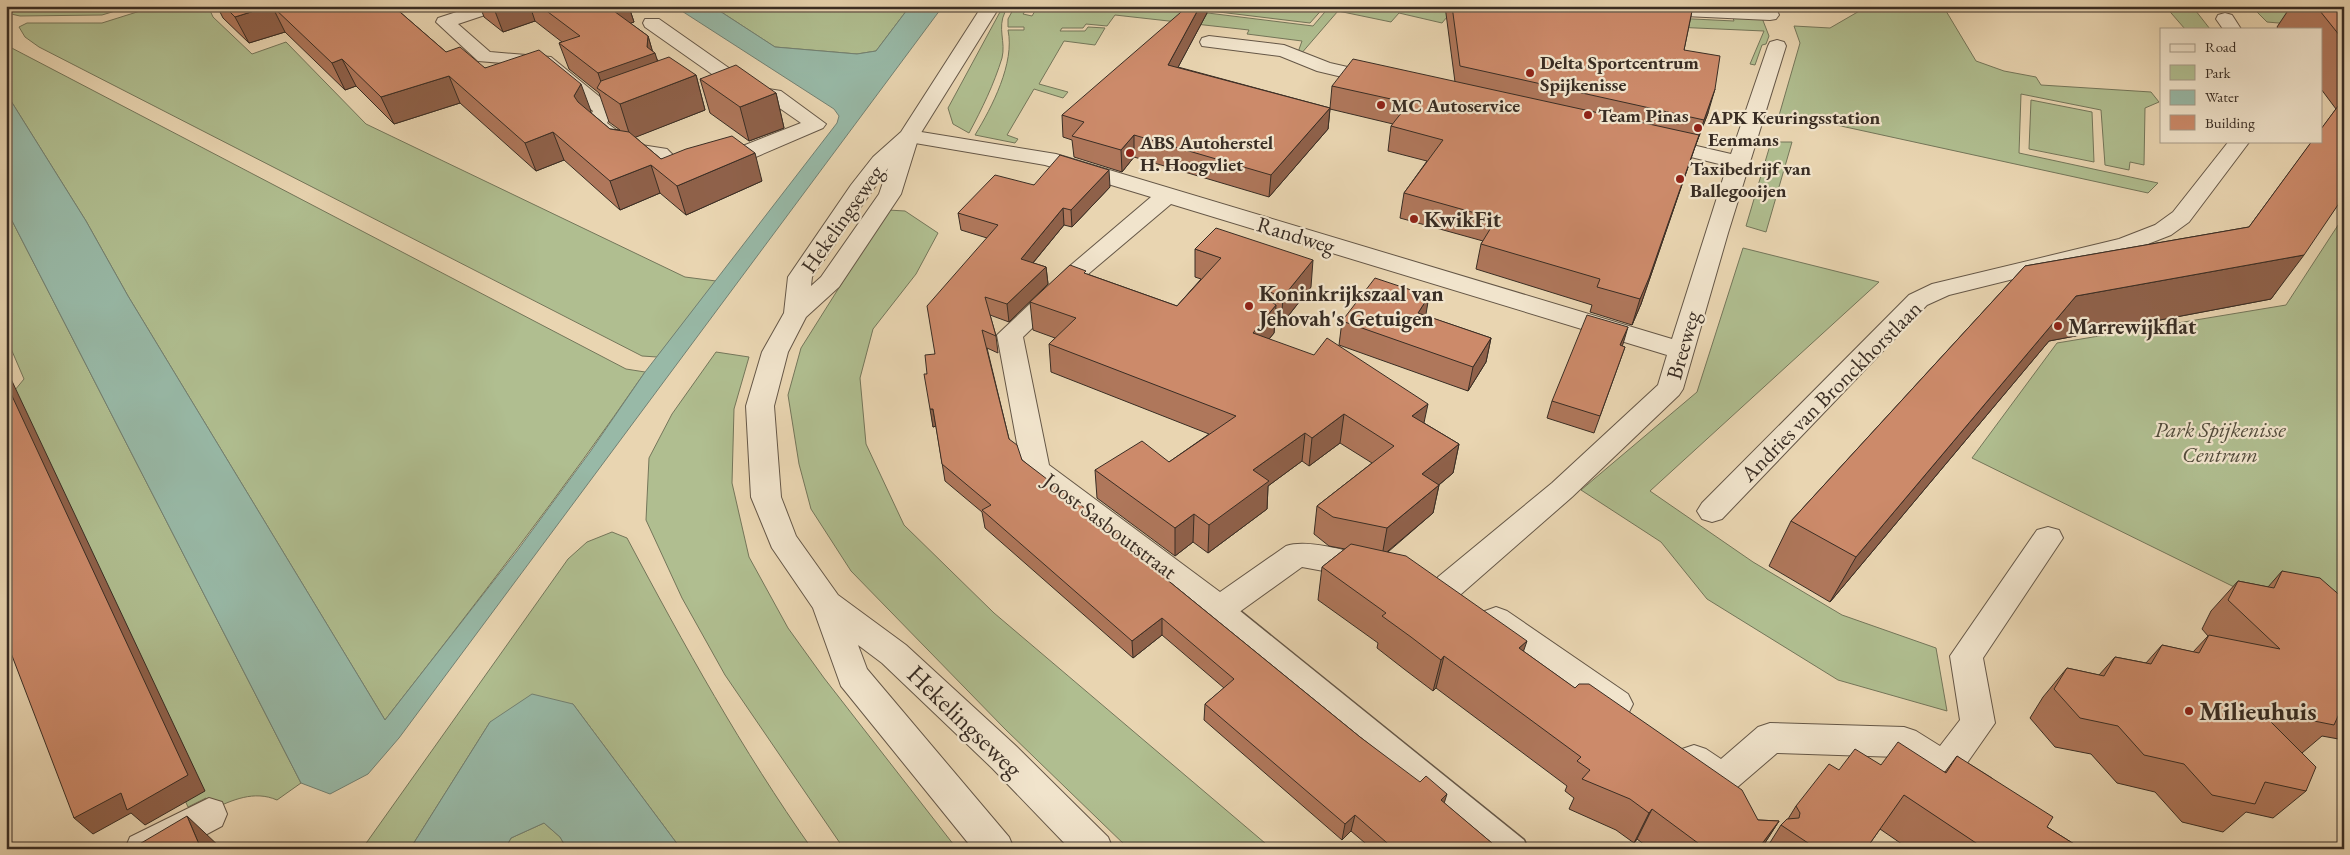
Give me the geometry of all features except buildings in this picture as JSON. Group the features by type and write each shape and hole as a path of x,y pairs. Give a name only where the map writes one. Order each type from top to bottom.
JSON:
{"street":[{"path":"494,6 445,22 485,57 544,61 612,107 596,124 630,150 659,154 678,172 743,154 816,124 774,95 750,92 652,23"},
{"name":"Hekelingseweg","path":"991,6 909,136 890,194 830,282 796,313 775,352 760,406 766,497 783,540 827,604 853,676 996,849"},
{"path":"1578,6 1768,11"},
{"path":"1209,42 1284,52 1324,67 1399,84"},
{"name":"Breeweg","path":"1641,722 1435,583 1562,490 1670,389 1680,350 1777,46"},
{"path":"691,78 717,68"},
{"name":"Randweg","path":"909,136 970,148 1048,159 1680,350"},
{"path":"1635,138 1739,162"},
{"name":"Andries van Bronckhorstlaan","path":"1712,511 1918,300 1941,289 2126,244 2163,230 2181,217 2239,142"},
{"name":"Joost Sasboutstraat","path":"1168,195 1079,270 1010,335 1036,470 1220,609"},
{"path":"1944,767 1978,723 1966,656 2048,538"},
{"path":"1368,567 1297,554 1220,609 1514,849"},
{"name":"Hekelingseweg","path":"827,604 894,654 1004,757 1095,849"},
{"path":"1673,745 1729,792 1770,738 1904,742 2001,803"},
{"path":"143,849 209,814"}],"green space":[{"path":"6,6 132,6 102,15 20,16 11,14"},
{"path":"156,6 208,6 213,17 252,54 286,42 366,124 685,277 716,281 657,357 642,356 39,47 25,37 19,27 27,23 102,23"},
{"path":"712,6 839,6 862,9 864,6 910,6 876,51 857,54 775,47"},
{"path":"1015,6 1029,6 1023,14 1032,16 1038,6 1151,6 1313,26 1330,6 1430,6 1734,21 1733,18 1762,18 1769,36 1766,44 1762,45 1755,65 1750,64 1764,31 1447,17 1442,23 1399,13 1391,22 1338,11 1300,55 1297,55 1302,41 1247,34 1249,30 1115,15 1107,26 1086,24 1083,28 1062,28 1060,31 1085,31 1088,27 1105,28 1095,45 1064,41 1039,84 1068,92 1063,98 1034,89 1007,135 1018,139 1015,143 975,135 995,98 1005,70 1009,43 1008,30 1024,30 1024,27 1008,27 1008,19"},
{"path":"1169,6 1325,6 1310,23"},
{"path":"1868,6 1943,6 1976,61 2004,71 2036,77 2041,85 2151,92 2159,102 2145,108 2144,165 2130,162 2129,170 2105,165 2101,110 2021,94 2019,153 2158,183 2148,193 1818,121 1816,127 1778,119 1800,43 1794,26 1830,28"},
{"path":"2165,6 2192,6 2209,28 2184,28"},
{"path":"2251,6 2320,6 2325,27 2267,22"},
{"path":"1000,12 1005,12 1002,24 1002,58 979,115 969,133 953,124 948,108"},
{"path":"6,45 626,369 645,372 485,591 385,720 128,296 86,221 6,93"},
{"path":"2031,100 2092,112 2094,162 2029,149"},
{"path":"1771,142 1792,142 1766,232 1746,226"},
{"path":"6,209 301,783 277,800 268,797 252,796 235,800 211,810 206,798 188,807 6,401 24,379 6,337"},
{"path":"888,210 905,211 938,233 916,274 873,329 860,378 866,444 904,525 994,613 1272,849 1129,849 1005,729 851,571 811,509 799,464 788,395 801,348"},
{"name":"Park Spijkenisse Centrum","path":"2344,216 2344,641 1972,458 2057,343 2286,305"},
{"path":"1743,248 1879,282 1650,491 1753,562 1842,615 1936,648 1947,711 1838,680 1707,599 1661,542 1581,490 1697,392"},
{"path":"716,352 749,357 734,409 732,483 749,557 788,628 824,678 957,849 844,849 725,675 682,598 646,520 649,458 672,414"},
{"path":"612,532 627,538 670,618 738,735 786,812 812,849 681,849 573,704 490,722 410,849 362,849 568,559 587,542"},
{"path":"544,823 560,837 567,849 505,849 511,838"}],"water":[{"path":"674,6 712,6 775,47 857,54 876,51 910,6 943,6 399,738 368,774 330,794 301,783 6,209 6,93 86,221 128,296 385,720 517,551 590,452 645,372 837,123 839,116 834,109"},
{"path":"532,694 573,704 681,849 567,849 560,837 544,823 511,838 505,849 410,849 490,722"}],"place":[{"name":"Delta Sportcentrum Spijkenisse","path":"1530,73"},
{"name":"MC Autoservice","path":"1381,105"},
{"name":"Team Pinas","path":"1588,115"},
{"name":"APK Keuringsstation Eenmans","path":"1698,128"},
{"name":"ABS Autoherstel H. Hoogvliet","path":"1130,153"},
{"name":"Taxibedrijf van Ballegooijen","path":"1680,179"},
{"name":"KwikFit","path":"1414,219"},
{"name":"Koninkrijkszaal van Jehovah's Getuigen","path":"1249,306"},
{"name":"Marrewijkflat","path":"2058,326"},
{"name":"Milieuhuis","path":"2189,711"}]}
